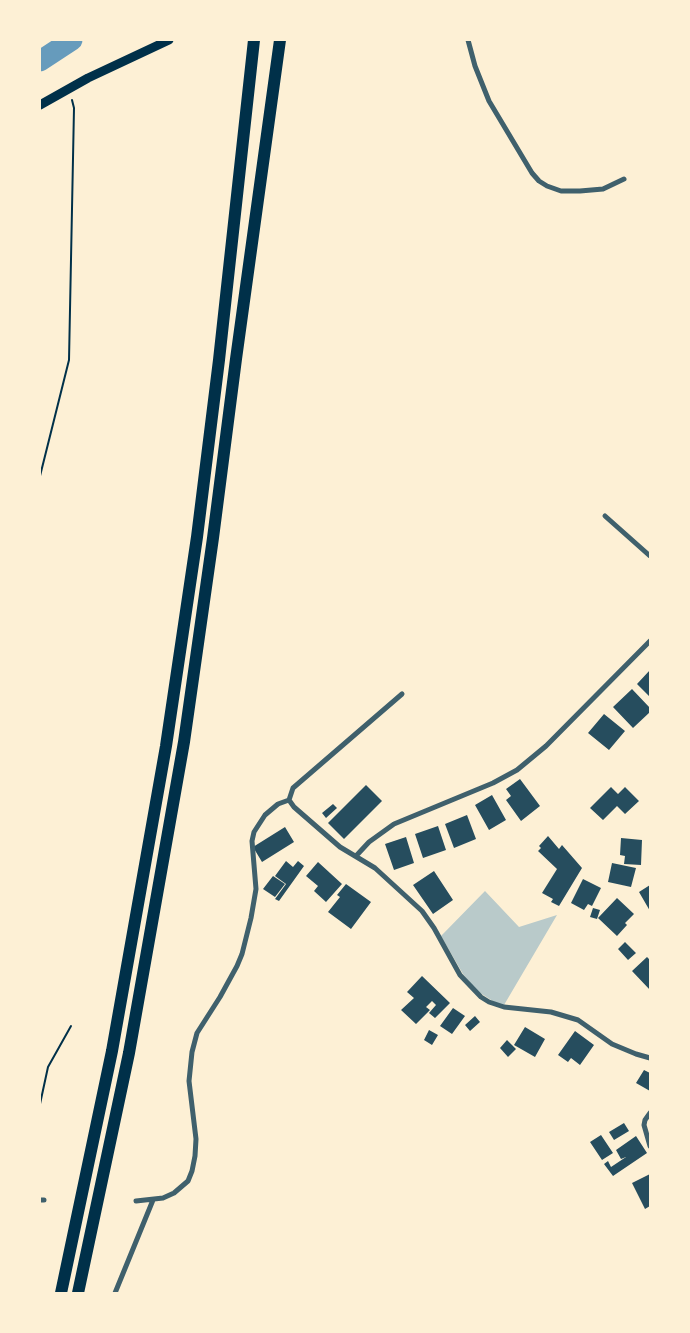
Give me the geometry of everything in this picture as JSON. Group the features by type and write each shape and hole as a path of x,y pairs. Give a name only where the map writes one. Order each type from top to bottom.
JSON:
{"highway":[{"path":"60,1293 112,1051 166,746 219,360 254,40"},
{"path":"78,1293 129,1053 182,752 214,538 236,359 280,40"}],"main road":[{"path":"40,105 124,60 169,40"}],"street":[{"path":"468,40 475,66 489,101 532,173 539,181 561,191 580,191 603,189 624,179"},
{"path":"605,516 650,556"},
{"path":"356,856 381,832 401,821 493,783 517,770 546,746 650,641"},
{"path":"289,800 293,788 402,694"},
{"path":"289,800 340,847 375,868 422,911 460,975 489,1002 504,1008 551,1012 578,1020 612,1044 650,1058"},
{"path":"136,1201 163,1198 181,1188 188,1181 192,1171 196,1139 189,1081 194,1042 197,1033 237,966 243,949 256,889 252,841 254,832 265,815 278,804 289,800"},
{"path":"650,1113 644,1125 650,1146"},
{"path":"115,1293 153,1200"}],"path":[{"path":"40,476 69,360 74,108 69,88"},
{"path":"40,1104 48,1068 71,1026"}],"shaded area":[{"path":"485,891 519,927 557,915 504,1005 497,1004 476,990 463,974 441,936"}],"building":[{"path":"650,670 650,697 637,684"},
{"path":"632,689 650,708 650,712 633,728 613,707"},
{"path":"604,714 625,731 609,750 588,733"},
{"path":"520,779 540,806 521,821 506,800 511,796 506,789"},
{"path":"366,785 382,801 344,839 328,823"},
{"path":"611,787 618,794 625,787 639,801 625,814 617,806 603,820 590,808"},
{"path":"492,795 506,820 489,830 475,805"},
{"path":"333,804 337,808 326,818 322,813"},
{"path":"467,815 476,839 454,848 445,824"},
{"path":"438,826 446,850 423,858 415,834"},
{"path":"285,827 294,842 262,862 253,847"},
{"path":"548,836 559,849 562,845 582,868 559,906 551,902 553,899 542,893 557,869 538,851 541,848 539,846"},
{"path":"406,837 414,863 394,870 385,844"},
{"path":"621,838 642,840 641,865 624,864 625,856 620,855"},
{"path":"286,861 293,867 298,861 304,866 279,901 275,899 286,884 275,876"},
{"path":"318,862 342,884 326,902 314,891 318,886 306,876"},
{"path":"612,863 636,868 631,887 608,882"},
{"path":"434,871 453,900 433,914 413,885"},
{"path":"273,876 285,884 275,897 263,889"},
{"path":"583,879 601,888 592,906 588,904 584,910 571,903"},
{"path":"346,884 371,902 351,929 328,912 340,897 337,895"},
{"path":"650,885 650,911 639,892"},
{"path":"617,898 634,914 625,923 627,925 617,936 598,918"},
{"path":"593,908 600,910 597,919 590,917"},
{"path":"625,942 636,953 628,960 618,949"},
{"path":"647,957 650,960 650,990 632,971"},
{"path":"422,976 450,1003 435,1018 429,1013 436,1005 432,1001 426,1007 430,1010 416,1024 401,1010 414,998 407,992"},
{"path":"453,1008 465,1016 452,1034 440,1026"},
{"path":"475,1016 480,1022 470,1031 465,1025"},
{"path":"525,1027 545,1039 535,1057 514,1045"},
{"path":"429,1030 438,1035 432,1045 424,1040"},
{"path":"575,1031 594,1045 580,1065 571,1058 568,1062 558,1055"},
{"path":"507,1040 516,1049 508,1057 500,1048"},
{"path":"644,1070 650,1073 650,1091 636,1083"},
{"path":"624,1123 629,1131 614,1140 609,1132"},
{"path":"601,1135 613,1153 602,1160 590,1142"},
{"path":"636,1136 647,1153 613,1176 604,1164 608,1161 611,1167 626,1157 621,1159 616,1150"},
{"path":"650,1174 650,1206 645,1209 632,1183"}],"waterway":[{"path":"40,61 72,40"}]}
